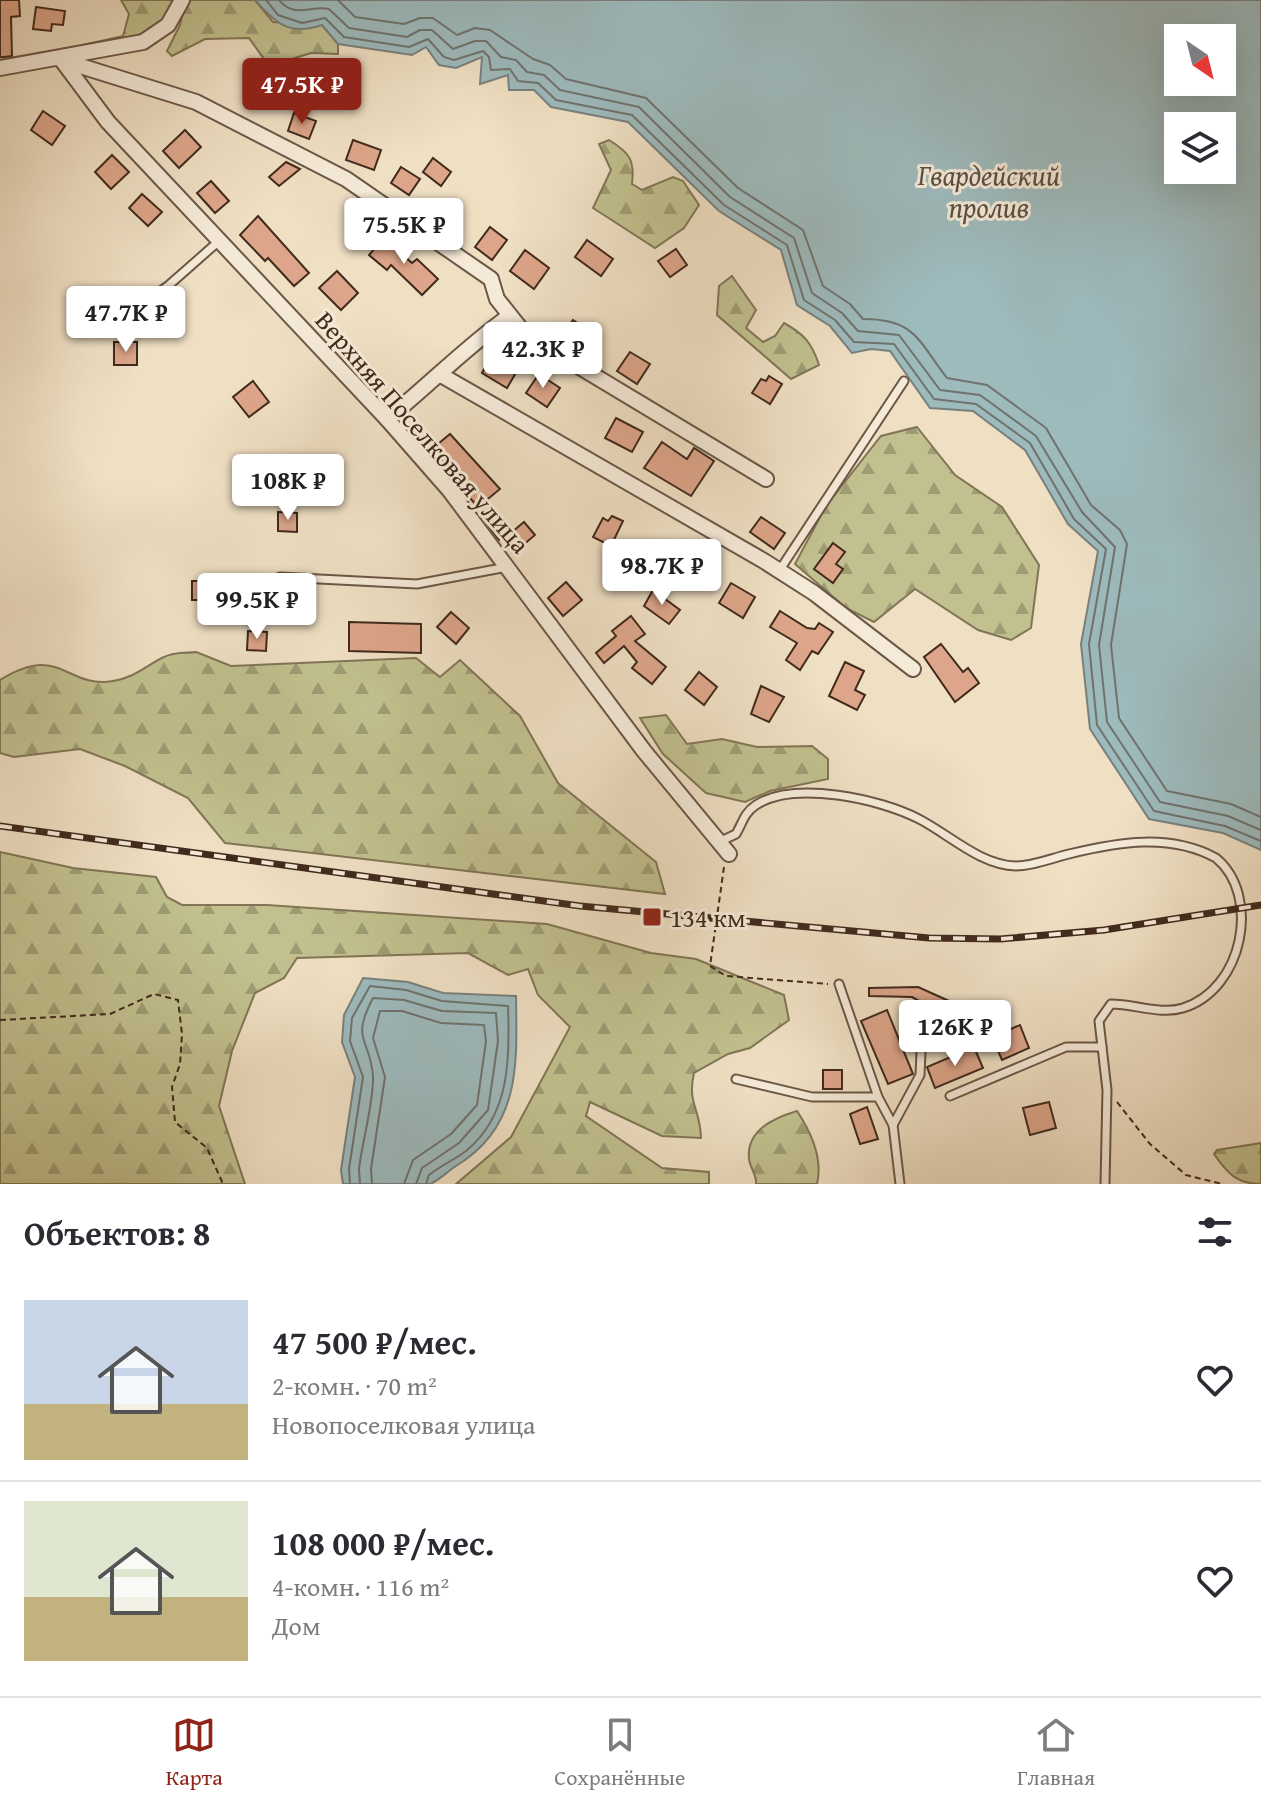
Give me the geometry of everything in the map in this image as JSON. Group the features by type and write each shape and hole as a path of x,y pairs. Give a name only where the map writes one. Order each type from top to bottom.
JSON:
{"street":[{"path":"0,68 143,42 168,25 182,0"},
{"path":"61,59 196,102 346,179 491,279 497,299 508,317 548,351 766,479"},
{"name":"Верхняя Поселковая улица","path":"61,59 108,122 387,419 509,566 615,713 729,854"},
{"path":"387,419 441,375 479,338 508,317"},
{"path":"441,375 779,571 913,669"}],"lane":[{"path":"127,315 169,285 220,240"},
{"path":"779,571 904,381"},
{"path":"204,616 280,577 417,584 489,573 509,566"},
{"path":"719,842 736,834 742,817 756,805 790,793 871,801 896,808 981,856 1004,864 1029,865 1131,842 1173,842 1217,859 1235,873 1248,892 1251,920 1242,962 1215,991 1182,1009 1144,1010 1118,1004 1107,1007 1099,1021 1107,1090 1105,1184"},
{"path":"839,984 878,1097 893,1125 900,1184"},
{"path":"893,1125 920,1075 922,1028"},
{"path":"950,1096 1066,1047 1102,1047"},
{"path":"736,1079 812,1097 878,1097"}],"path":[{"path":"729,854 721,875 710,966 726,976 787,984 839,984"},
{"path":"0,1020 110,1014 154,994 178,1000 182,1034 180,1064 172,1087 175,1122 207,1148 223,1184"},
{"path":"1107,1090 1150,1144 1186,1175 1222,1184"}],"green space":[{"path":"121,0 178,0 161,23 150,31 84,49 83,45 123,36 129,14"},
{"path":"186,0 255,0 273,22 322,25 338,44 338,54 311,53 269,66 249,38 205,39 172,56 167,51 180,25"},
{"path":"609,140 630,158 632,184 642,190 673,177 683,181 699,205 684,228 655,248 593,208 611,170 599,144"},
{"path":"732,276 756,310 746,328 763,342 775,336 784,323 806,340 819,365 791,379 717,315 719,286"},
{"path":"917,427 955,475 1002,507 1039,565 1031,628 1011,640 978,630 915,589 874,622 846,608 795,564 826,506 881,436"},
{"path":"196,652 231,666 416,658 440,677 460,660 520,716 558,783 656,862 665,894 225,843 188,798 125,766 80,749 14,757 0,753 0,680 20,669 50,666 84,679 113,681 134,674 168,655"},
{"path":"666,715 687,744 722,739 757,747 812,746 828,759 828,779 770,791 745,802 706,793 663,754 640,718"},
{"path":"0,852 73,868 156,877 167,897 182,905 267,905 547,924 651,953 696,959 784,995 789,1020 750,1048 728,1054 694,1073 692,1092 701,1138 662,1136 590,1102 586,1116 662,1168 709,1172 709,1184 456,1184 511,1137 570,1027 538,995 528,969 508,975 468,953 297,958 284,978 255,993 232,1051 219,1106 245,1184 0,1184"},
{"path":"797,1111 814,1146 818,1165 817,1184 756,1184 749,1159 752,1140 763,1127"},
{"path":"1261,1143 1261,1184 1245,1182 1233,1176 1214,1154 1217,1150"}],"water":[{"name":"Гвардейский пролив","path":"255,0 1261,0 1261,850 1223,833 1149,819 1090,729 1081,644 1098,551 1068,524 1025,450 973,411 930,408 890,351 871,349 852,353 830,326 797,305 781,250 719,211 628,122 551,107 534,90 509,90 508,75 480,84 482,57 456,68 439,65 426,47 412,55 338,44 322,25 301,29 284,26"},
{"path":"363,978 408,982 443,993 516,996 515,1069 504,1113 493,1133 477,1150 430,1184 343,1184 341,1170 355,1077 342,1042 344,1015"}],"building":[{"path":"0,0 19,0 20,16 11,17 12,56 0,57"},
{"path":"36,7 65,11 63,25 52,24 51,31 33,29"},
{"path":"43,111 65,126 52,145 31,130"},
{"path":"294,113 316,121 309,139 288,131"},
{"path":"185,130 201,147 179,168 163,151"},
{"path":"353,140 381,150 374,170 346,160"},
{"path":"112,155 129,172 111,189 95,172"},
{"path":"433,158 451,172 441,186 423,172"},
{"path":"286,162 300,169 279,186 269,177"},
{"path":"401,167 420,179 409,195 391,183"},
{"path":"211,181 229,201 215,213 197,193"},
{"path":"142,194 162,212 148,226 129,208"},
{"path":"258,216 309,273 294,286 268,258 265,261 240,235"},
{"path":"490,227 507,240 492,260 475,247"},
{"path":"383,238 412,263 417,259 438,279 422,295 391,265 387,270 369,255"},
{"path":"587,240 613,259 601,276 575,257"},
{"path":"676,249 687,265 670,277 658,261"},
{"path":"525,250 549,268 534,289 510,271"},
{"path":"337,271 358,293 341,310 319,288"},
{"path":"573,320 592,333 578,352 560,339"},
{"path":"114,342 137,342 137,365 114,365"},
{"path":"496,349 521,364 507,388 482,373"},
{"path":"630,352 650,364 637,384 617,371"},
{"path":"539,374 560,388 547,407 526,393"},
{"path":"769,376 782,384 770,404 752,393 761,379 766,381"},
{"path":"253,381 269,402 249,417 233,397"},
{"path":"616,418 643,432 632,452 605,438"},
{"path":"450,434 500,489 478,507 443,468 446,465 432,449"},
{"path":"662,442 687,459 694,448 714,461 691,496 644,468"},
{"path":"278,512 297,513 297,532 278,531"},
{"path":"499,515 512,532 524,522 535,535 516,551 503,536 499,540 487,524"},
{"path":"612,516 623,521 611,546 593,537 603,518 608,521"},
{"path":"761,517 785,533 774,549 750,532"},
{"path":"833,543 845,552 836,564 843,569 833,583 814,569"},
{"path":"192,581 211,581 211,600 192,600"},
{"path":"566,582 582,600 563,616 548,598"},
{"path":"731,583 755,597 743,618 719,603"},
{"path":"653,590 680,610 669,624 644,606"},
{"path":"780,611 807,628 815,629 819,623 833,632 818,654 812,651 800,670 786,660 797,643 770,627"},
{"path":"451,612 469,628 456,644 437,627"},
{"path":"631,616 645,634 635,641 666,667 652,684 632,668 637,662 624,646 604,663 596,653 616,636 612,631"},
{"path":"349,622 421,624 421,653 349,651"},
{"path":"248,631 267,632 266,651 247,650"},
{"path":"941,644 963,672 968,668 979,683 955,702 924,657"},
{"path":"845,662 864,671 855,690 865,695 857,710 829,696"},
{"path":"699,672 717,687 704,705 685,690"},
{"path":"761,686 784,697 769,722 751,714"},
{"path":"918,987 958,1005 950,1018 912,997 869,996 869,988"},
{"path":"887,1010 913,1074 888,1084 861,1021"},
{"path":"1020,1025 1029,1048 1002,1060 992,1037"},
{"path":"974,1047 983,1068 935,1088 927,1067"},
{"path":"823,1070 842,1070 842,1089 823,1089"},
{"path":"1049,1102 1056,1128 1030,1135 1023,1108"},
{"path":"867,1107 878,1139 860,1144 850,1114"}],"railway":[{"path":"0,826 580,906 929,938 1000,939 1104,930 1261,905"}],"place":[{"name":"134 км","path":"652,917"}]}
